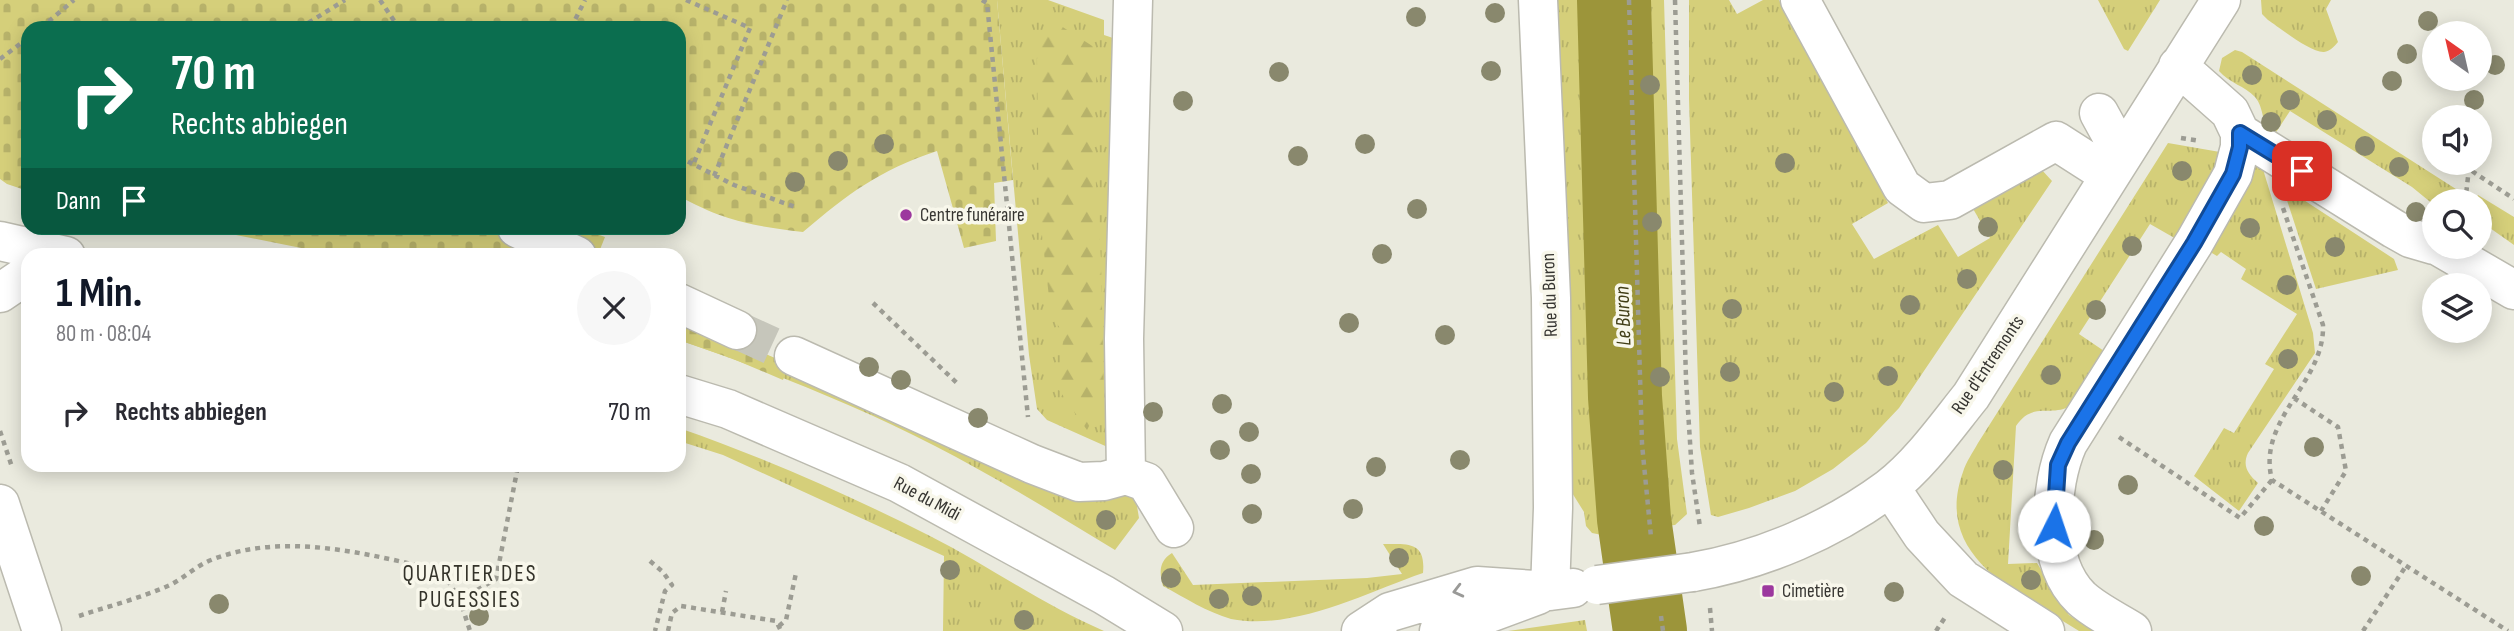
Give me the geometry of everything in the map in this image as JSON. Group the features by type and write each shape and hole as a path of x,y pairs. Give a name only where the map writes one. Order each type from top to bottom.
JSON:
{"street":[{"path":"1126,475 1124,339 1133,0"},
{"name":"Rue du Buron","path":"1538,0 1551,298 1553,508 1550,591"},
{"path":"1800,0 1902,187 1924,203 1950,200 2056,141 2116,165"},
{"name":"Rue d'Entremonts","path":"1362,631 1390,612 1477,586 1550,591 1693,572 1771,551 1832,524 1890,487 1923,454 1972,396 2221,0"},
{"path":"2132,631 2082,599 2067,579 2058,558 2054,526 2058,465 2068,443 2194,243 2233,174 2240,147 2240,133 2230,112 2178,66"},
{"path":"2099,113 2116,165"},
{"path":"2240,133 2393,229 2422,241"},
{"path":"532,235 560,248"},
{"path":"0,241 31,248"},
{"path":"2461,259 2514,290"},
{"path":"0,293 21,279"},
{"path":"686,306 737,330"},
{"path":"794,356 1032,464 1079,482 1104,481 1126,475 1146,482 1174,528"},
{"name":"Rue du Midi","path":"686,396 728,409 899,483 1104,595 1163,631"},
{"path":"1890,487 1922,535 1963,579 2045,631"},
{"path":"0,504 58,624"},
{"name":"Rue d'Entremonts","path":"1439,631 1450,624 1484,615 1550,591"}],"path":[{"path":"49,21 74,0"},
{"path":"311,21 345,0"},
{"path":"380,0 394,21"},
{"path":"575,21 585,0"},
{"path":"687,0 750,28 693,165"},
{"path":"714,176 787,0"},
{"path":"982,0 987,3 996,79 1032,464"},
{"path":"1629,0 1642,444 1651,541"},
{"path":"1675,0 1686,379 1692,473 1700,527"},
{"path":"0,59 21,43"},
{"path":"2279,157 2272,177 2323,325 2323,346 2278,425 2270,447 2268,464 2272,480 2508,631"},
{"path":"686,161 714,176 798,208"},
{"path":"2478,175 2514,199"},
{"path":"2467,189 2468,177"},
{"path":"873,303 962,388"},
{"path":"2294,398 2338,427 2346,471 2321,512"},
{"path":"2086,415 2240,518 2272,480"},
{"path":"460,600 496,579 517,472"},
{"path":"58,624 171,585 210,561 249,550 290,547 354,551 442,571 460,600 470,631"},
{"path":"650,561 663,572 671,585 664,591 655,631"},
{"path":"2363,631 2406,565"},
{"path":"667,631 672,613 681,606 776,621 780,628 786,620 796,573"},
{"path":"722,612 726,591"},
{"path":"1660,605 1663,631"},
{"path":"1709,607 1712,631"}],"green space":[{"path":"0,0 997,0 1013,180 994,183 996,241 964,248 937,151 865,184 803,232 739,221 695,204 686,200 686,21 21,21 21,189 0,179"},
{"path":"997,0 1048,0 1104,20 1104,35 1119,40 1112,449 1047,420 1037,409 1029,355"},
{"path":"1554,0 1601,0 1615,456 1622,532 1602,535 1592,533 1586,526 1584,512 1569,488"},
{"path":"1633,0 1664,0 1677,439 1687,514 1675,525 1653,527 1649,489"},
{"path":"1689,0 1729,0 1737,14 1763,0 1779,0 1888,203 1852,224 1874,259 1938,225 1958,257 1990,238 1972,207 2041,169 2052,181 1899,408 1866,443 1833,469 1795,491 1718,517 1711,515 1700,447 1689,99"},
{"path":"2098,0 2160,0 2128,51 2124,49"},
{"path":"2261,0 2331,0 2326,9 2338,42 2324,52 2304,44 2262,14"},
{"path":"1047,17 1097,49 1094,155 1101,260 1104,397 1087,430 1057,387 1064,334 1051,315 1039,208 1037,59"},
{"path":"2235,50 2242,52 2422,167 2422,175 2434,175 2456,189 2422,189 2422,195 2290,111 2273,137 2255,97 2219,71 2222,58"},
{"path":"2168,143 2220,152 2220,165 2178,240 2150,224 2079,334 2107,353 2078,399 2067,408 2030,413 2016,426 2008,564 2037,563 2069,615 2094,631 2079,631 2032,603 1987,570 1971,550 1960,528 1957,502 1964,468 1978,443"},
{"path":"2251,160 2262,166 2313,333 2315,353 2248,453 2247,470 2258,483 2239,511 2194,476 2224,428 2234,433 2274,369 2265,364 2297,314 2241,279 2246,269 2221,252 2217,256 2205,249"},
{"path":"2283,178 2287,179 2293,193 2394,259 2398,270 2316,289 2281,182"},
{"path":"2492,204 2514,217 2514,245 2492,229"},
{"path":"236,235 605,237 601,248 301,248"},
{"path":"686,296 733,340 789,364 783,380 686,342"},
{"path":"686,340 733,340 1083,494 1131,495 1139,518 1115,550 958,458 873,416 744,363 686,342"},
{"path":"686,431 775,465 869,506 930,536 1059,609 1104,631 943,631 944,556 723,455 686,443"},
{"path":"1383,544 1414,547 1422,555 1423,573 1329,608 1279,620 1255,621 1222,616 1163,586 1161,576 1162,563 1172,553 1193,585 1367,578 1402,574"},
{"path":"1585,620 1587,631 1508,631"}],"waterway":[{"name":"Le Buron","path":"1614,0 1625,397 1634,519 1650,631"}],"tunnel":[{"path":"737,330 794,356"}],"place":[{"name":"Centre funéraire","path":"906,215"},
{"name":"Cimetière","path":"1768,591"}],"district":[{"name":"QUARTIER DES PUGESSIES","path":"470,587"}],"route":[{"path":"2054,526 2058,465 2068,443 2194,243 2233,174 2240,147 2240,133 2302,171"}]}
